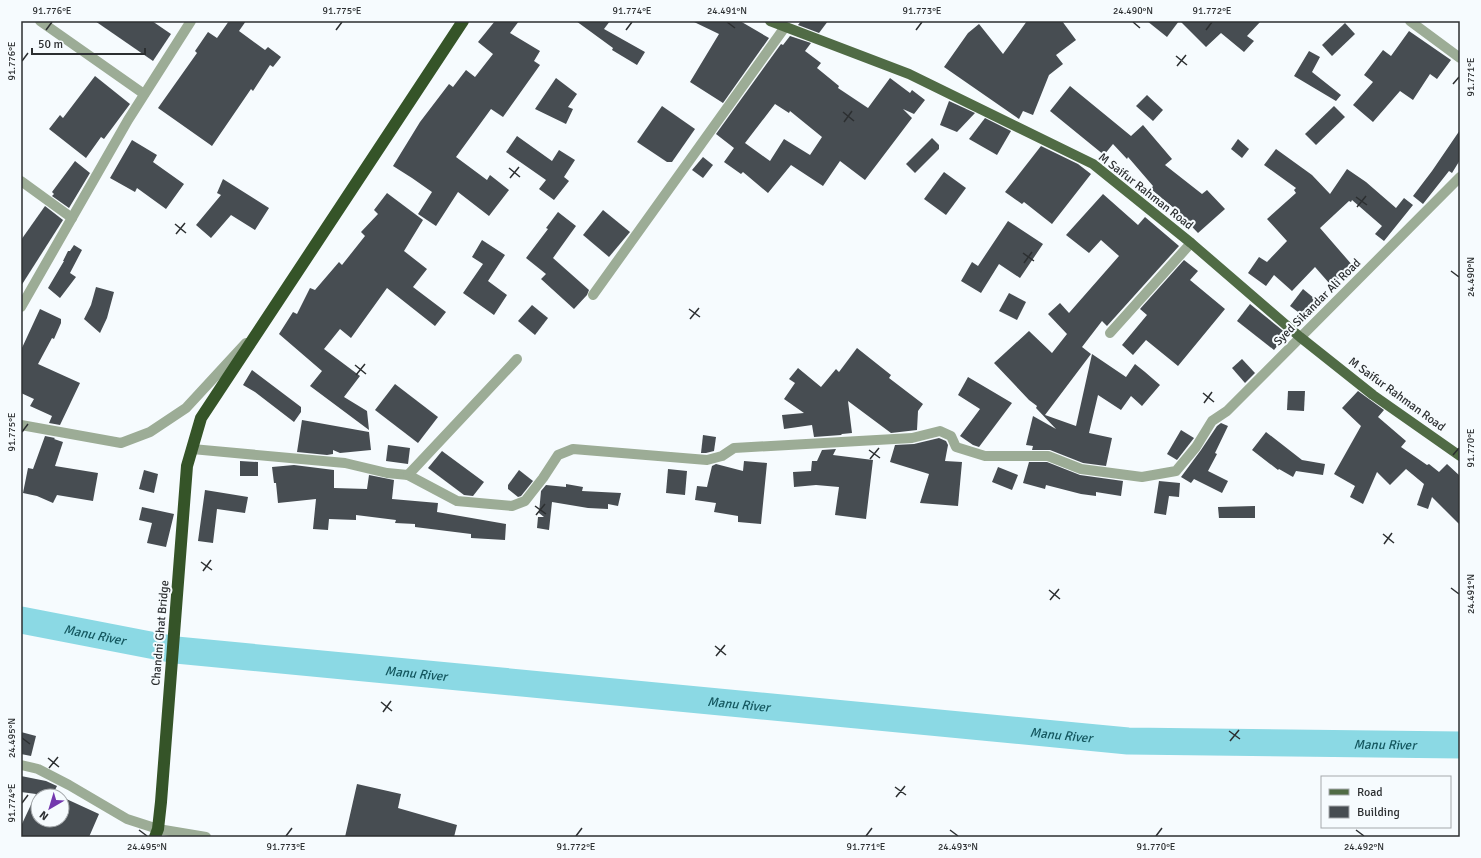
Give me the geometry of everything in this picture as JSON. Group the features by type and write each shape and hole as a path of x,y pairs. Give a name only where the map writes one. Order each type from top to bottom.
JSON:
{"highway":[{"name":"Chandni Ghat Bridge","path":"157,833 161,802 187,466 201,418 463,21"}],"main road":[{"name":"M Saifur Rahman Road","path":"770,21 909,74 1093,164 1191,243 1300,338 1373,395 1460,456"}],"street":[{"path":"40,21 144,94"},
{"path":"21,307 128,120 191,21"},
{"path":"1410,21 1460,58"},
{"path":"593,295 785,27"},
{"name":"Syed Sikandar Ali Road","path":"408,475 458,501 512,506 525,501 543,478 558,455 573,449 707,460 722,456 734,448 912,438 940,431 951,436 956,447 985,456 1048,456 1081,468 1142,477 1176,471 1196,447 1212,421 1227,411 1460,177"},
{"path":"21,181 72,218"},
{"path":"1110,333 1191,243"},
{"path":"21,425 121,443 150,432 186,408 263,324"},
{"path":"192,449 345,462 387,473 408,475 517,359"},
{"path":"21,765 38,769 69,785 127,819 157,833 206,837"}],"building":[{"path":"95,21 152,21 171,34 153,61"},
{"path":"229,21 246,21 239,31 265,50 268,47 281,57 273,67 270,65 253,91 251,89 212,146 158,108 197,53 195,51 208,32 217,38"},
{"path":"495,21 519,21 510,33 540,51 534,61 540,65 503,117 491,109 456,157 487,180 490,175 509,190 489,216 458,192 436,226 418,214 432,192 393,166 420,122 449,84 453,87 466,70 475,77 493,54 478,42"},
{"path":"576,21 610,21 604,29 645,52 637,65 612,50 613,48"},
{"path":"692,21 740,21 769,38 723,103 690,82 719,34"},
{"path":"801,21 828,21 819,33 798,25"},
{"path":"1027,21 1062,21 1076,40 1056,55 1063,64 1049,75 1033,115 1023,111 1019,119 944,67 968,33 979,24 1003,54"},
{"path":"1147,21 1179,21 1167,37"},
{"path":"1180,21 1261,21 1247,36 1254,41 1244,52 1221,33 1206,47"},
{"path":"1345,23 1355,34 1332,56 1322,45"},
{"path":"1409,31 1451,60 1437,79 1430,74 1413,100 1400,91 1373,122 1353,105 1373,82 1364,75 1383,50 1391,56"},
{"path":"790,36 811,43 805,51 821,63 817,68 839,86 838,88 868,108 890,78 910,93 912,90 925,100 914,114 903,109 912,118 865,180 840,161 823,186 791,165 768,193 743,172 741,174 724,162 734,148 716,134 781,44 783,45","holes":["775,104 789,113 790,111 822,137 810,155 784,139 770,161 745,143"]},
{"path":"1309,51 1320,57 1312,72 1341,95 1336,101 1294,76"},
{"path":"95,76 130,104 104,139 101,137 86,158 49,129 60,115 63,118"},
{"path":"556,78 577,94 568,107 573,109 566,124 535,109"},
{"path":"1070,86 1131,136 1143,125 1172,159 1165,165 1202,194 1207,190 1225,209 1198,233 1175,209 1151,189 1153,186 1128,157 1127,159 1113,144 1104,155 1050,111"},
{"path":"1147,95 1163,110 1153,121 1136,106"},
{"path":"949,101 975,113 957,132 940,125"},
{"path":"662,106 695,129 672,162 667,162 637,142"},
{"path":"1334,106 1345,117 1316,145 1305,134"},
{"path":"985,118 1011,131 997,155 969,139"},
{"path":"1460,130 1460,160 1452,173 1449,171 1423,204 1413,196"},
{"path":"517,136 552,161 559,150 575,160 564,177 569,181 554,200 539,189 546,180 506,152"},
{"path":"932,138 939,145 939,149 915,173 906,164"},
{"path":"1238,139 1249,149 1242,158 1231,149"},
{"path":"132,140 157,155 153,162 184,184 166,209 137,188 135,192 110,178"},
{"path":"1041,146 1078,164 1091,174 1052,224 1024,202 1022,204 1005,192"},
{"path":"1276,149 1312,175 1330,194 1347,169 1366,182 1396,208 1404,198 1413,205 1384,241 1375,234 1382,226 1352,200 1351,202 1349,201 1320,228 1353,266 1334,283 1329,283 1315,267 1292,291 1274,275 1266,286 1248,273 1259,257 1267,262 1287,241 1267,219 1296,193 1294,190 1296,188 1264,165"},
{"path":"703,157 713,165 703,178 692,170"},
{"path":"75,161 90,173 69,208 52,196 54,194 52,192"},
{"path":"944,172 966,188 946,215 924,199"},
{"path":"223,179 269,208 255,230 231,215 211,238 196,225 221,195 217,193"},
{"path":"387,193 423,220 404,251 427,269 413,287 446,312 435,326 387,288 351,338 340,329 324,349 360,376 344,397 367,411 369,430 310,386 322,371 279,334 293,312 297,314 310,288 315,290 339,262 342,265 365,236 361,232 378,214 374,210"},
{"path":"1103,194 1138,225 1145,217 1179,246 1107,326 1102,321 1082,347 1091,354 1045,415 1076,426 1092,354 1126,377 1135,364 1145,372 1160,385 1142,406 1131,396 1121,410 1098,395 1089,433 1112,438 1106,466 1083,463 1050,450 1032,450 1033,446 1026,445 1033,416 1056,429 1036,408 1037,406 1029,400 994,363 1029,331 1052,353 1067,334 1048,314 1060,303 1069,313 1119,256 1101,240 1089,253 1066,235"},
{"path":"45,206 63,220 21,286 21,240"},
{"path":"603,210 630,232 609,257 583,235"},
{"path":"558,212 576,226 553,258 589,290 587,295 574,309 541,279 546,274 526,258 548,229 546,228"},
{"path":"1008,221 1043,244 1020,278 999,264 981,293 961,281 972,262 978,266"},
{"path":"482,240 505,255 488,281 507,295 494,315 463,293 483,264 472,257"},
{"path":"74,245 82,250 70,273 76,277 60,298 48,288 64,261 68,251 70,251"},
{"path":"1184,260 1198,271 1190,280 1225,309 1178,366 1146,340 1133,355 1122,345 1147,315 1140,309"},
{"path":"96,287 114,292 107,318 100,333 84,319 91,305"},
{"path":"1303,289 1315,299 1302,315 1290,306"},
{"path":"1009,293 1026,302 1017,320 999,311"},
{"path":"1250,304 1287,334 1274,350 1237,321"},
{"path":"532,305 548,318 535,335 518,321"},
{"path":"40,309 61,319 61,323 54,339 52,338 38,364 80,383 60,425 49,423 52,416 30,406 34,399 21,393 21,350"},
{"path":"857,348 891,375 889,378 923,404 918,411 917,430 891,433 848,401 852,433 814,437 812,425 784,429 782,415 804,413 784,399 795,383 789,379 798,368 821,387 836,369 839,372"},
{"path":"1242,359 1255,373 1245,383 1232,368"},
{"path":"252,370 301,407 301,412 294,422 255,392 243,385"},
{"path":"968,377 1012,403 979,447 973,445 960,436 980,409 958,395"},
{"path":"395,384 438,417 418,443 375,410"},
{"path":"1288,391 1305,391 1304,411 1287,410"},
{"path":"1358,391 1384,410 1378,417 1406,441 1401,447 1439,472 1447,464 1460,476 1460,525 1432,497 1428,509 1417,505 1424,484 1406,469 1390,485 1377,472 1363,504 1350,497 1355,486 1334,474 1361,426 1342,408"},
{"path":"302,420 369,432 371,450 340,453 333,450 333,454 327,455 297,452"},
{"path":"1221,423 1228,426 1215,453 1217,454 1208,471 1228,481 1222,493 1194,479 1191,483 1181,477 1217,426"},
{"path":"1181,430 1194,438 1177,460 1167,454"},
{"path":"1266,432 1302,460 1325,464 1323,475 1296,471 1293,477 1279,469 1278,470 1252,450"},
{"path":"703,435 716,437 714,451 701,453"},
{"path":"45,436 55,438 54,439 63,442 55,466 98,473 93,501 57,495 53,503 37,496 23,493 28,468 33,469"},
{"path":"939,438 946,441 948,445 945,461 962,462 958,506 920,503 929,474 890,462 895,445 914,444"},
{"path":"388,445 410,448 408,464 386,461"},
{"path":"836,449 833,455 873,460 866,519 835,515 839,487 816,485 794,487 793,472 811,471 812,461 817,461 822,450"},
{"path":"442,451 484,482 473,496 464,495 428,468"},
{"path":"240,461 258,462 258,476 240,476"},
{"path":"744,461 767,463 761,524 738,522 738,516 714,512 716,503 695,500 697,486 707,487 712,466 716,464 743,471"},
{"path":"1029,462 1047,462 1080,475 1123,481 1121,496 1096,492 1096,496 1081,494 1046,485 1045,489 1023,483"},
{"path":"294,465 334,470 334,488 367,489 369,475 394,480 392,499 438,503 437,512 506,524 505,540 471,538 471,534 415,527 415,524 395,523 396,520 356,515 356,520 329,519 328,530 313,529 316,499 278,503 276,483 274,483 272,467"},
{"path":"998,467 1018,475 1012,490 992,482"},
{"path":"668,469 687,471 685,495 666,493"},
{"path":"144,470 158,474 154,493 139,489"},
{"path":"519,470 533,481 521,496 518,497 508,489 508,485"},
{"path":"1159,481 1180,483 1179,497 1169,496 1166,515 1154,513"},
{"path":"566,484 583,487 582,491 621,493 618,506 608,504 608,509 588,508 552,502 549,530 537,528 538,517 544,517 539,513 541,491 546,485 566,487"},
{"path":"205,490 248,497 245,513 217,509 213,543 198,541"},
{"path":"1255,506 1255,518 1219,518 1218,507"},
{"path":"142,507 174,514 166,547 147,543 152,523 139,520"},
{"path":"21,732 36,736 31,756 21,754"},
{"path":"21,776 46,781 57,786 56,788 30,788 30,793 21,792"},
{"path":"357,784 401,794 398,808 457,825 454,837 345,837"},
{"path":"70,801 99,814 89,837 21,837 21,826 30,807 30,828 70,828"}],"waterway":[{"name":"Manu River","path":"21,620 176,650 1128,741 1460,745"}]}
